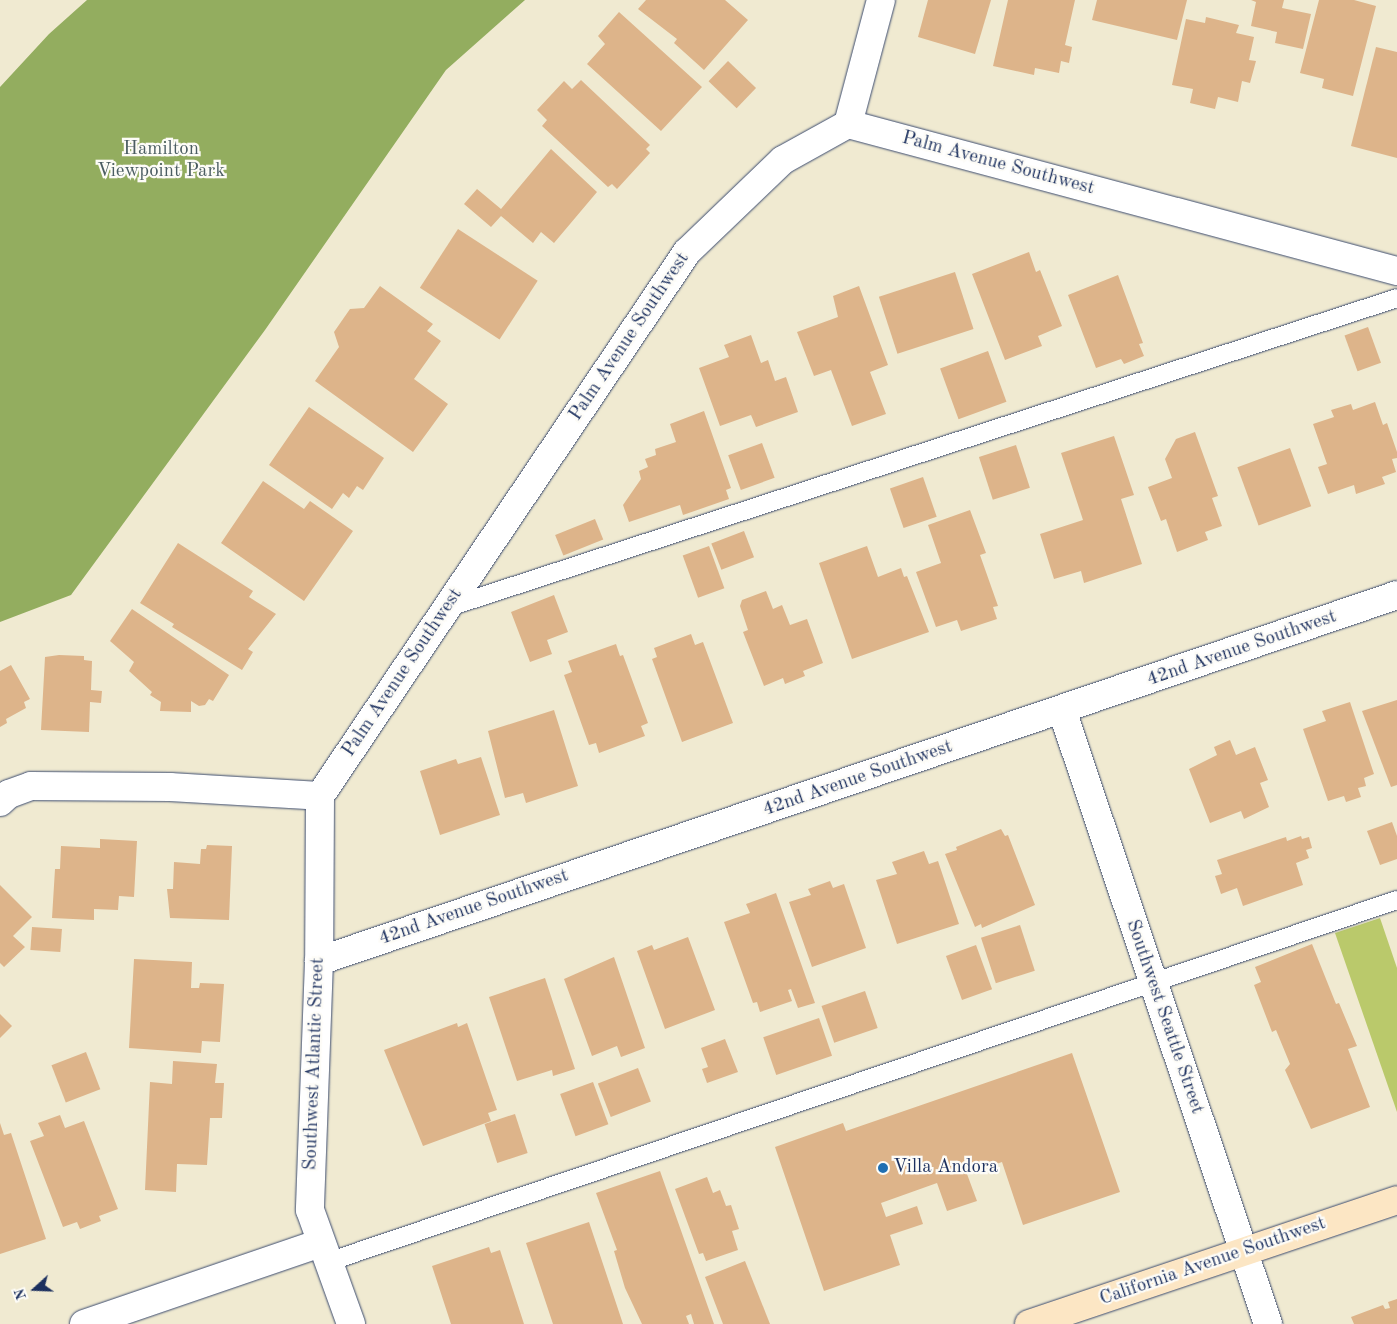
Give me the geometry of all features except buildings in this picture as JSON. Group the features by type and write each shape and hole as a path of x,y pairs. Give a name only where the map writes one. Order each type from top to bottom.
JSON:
{"main road":[{"name":"California Avenue Southwest","path":"1029,1324 1397,1200"}],"street":[{"path":"848,124 881,0"},
{"name":"Palm Avenue Southwest","path":"320,796 687,252 783,160 848,124 1397,271"},
{"name":"42nd Avenue Southwest","path":"319,961 1397,595"},
{"name":"Southwest Seattle Street","path":"1062,710 1268,1324"},
{"path":"0,802 9,794 31,786 170,787 320,796"},
{"name":"Southwest Atlantic Street","path":"320,796 319,961 310,1202 325,1252 351,1324"},
{"path":"84,1324 325,1252"}],"lane":[{"path":"446,609 1397,298"},
{"path":"325,1252 1153,984 1397,900"}],"green space":[{"name":"Hamilton Viewpoint Park","path":"87,0 525,0 446,70 265,330 71,595 0,622 0,87 49,34"},
{"path":"1380,918 1397,968 1397,1112 1335,933"}],"place":[{"name":"Villa Andora","path":"883,1168"}]}
